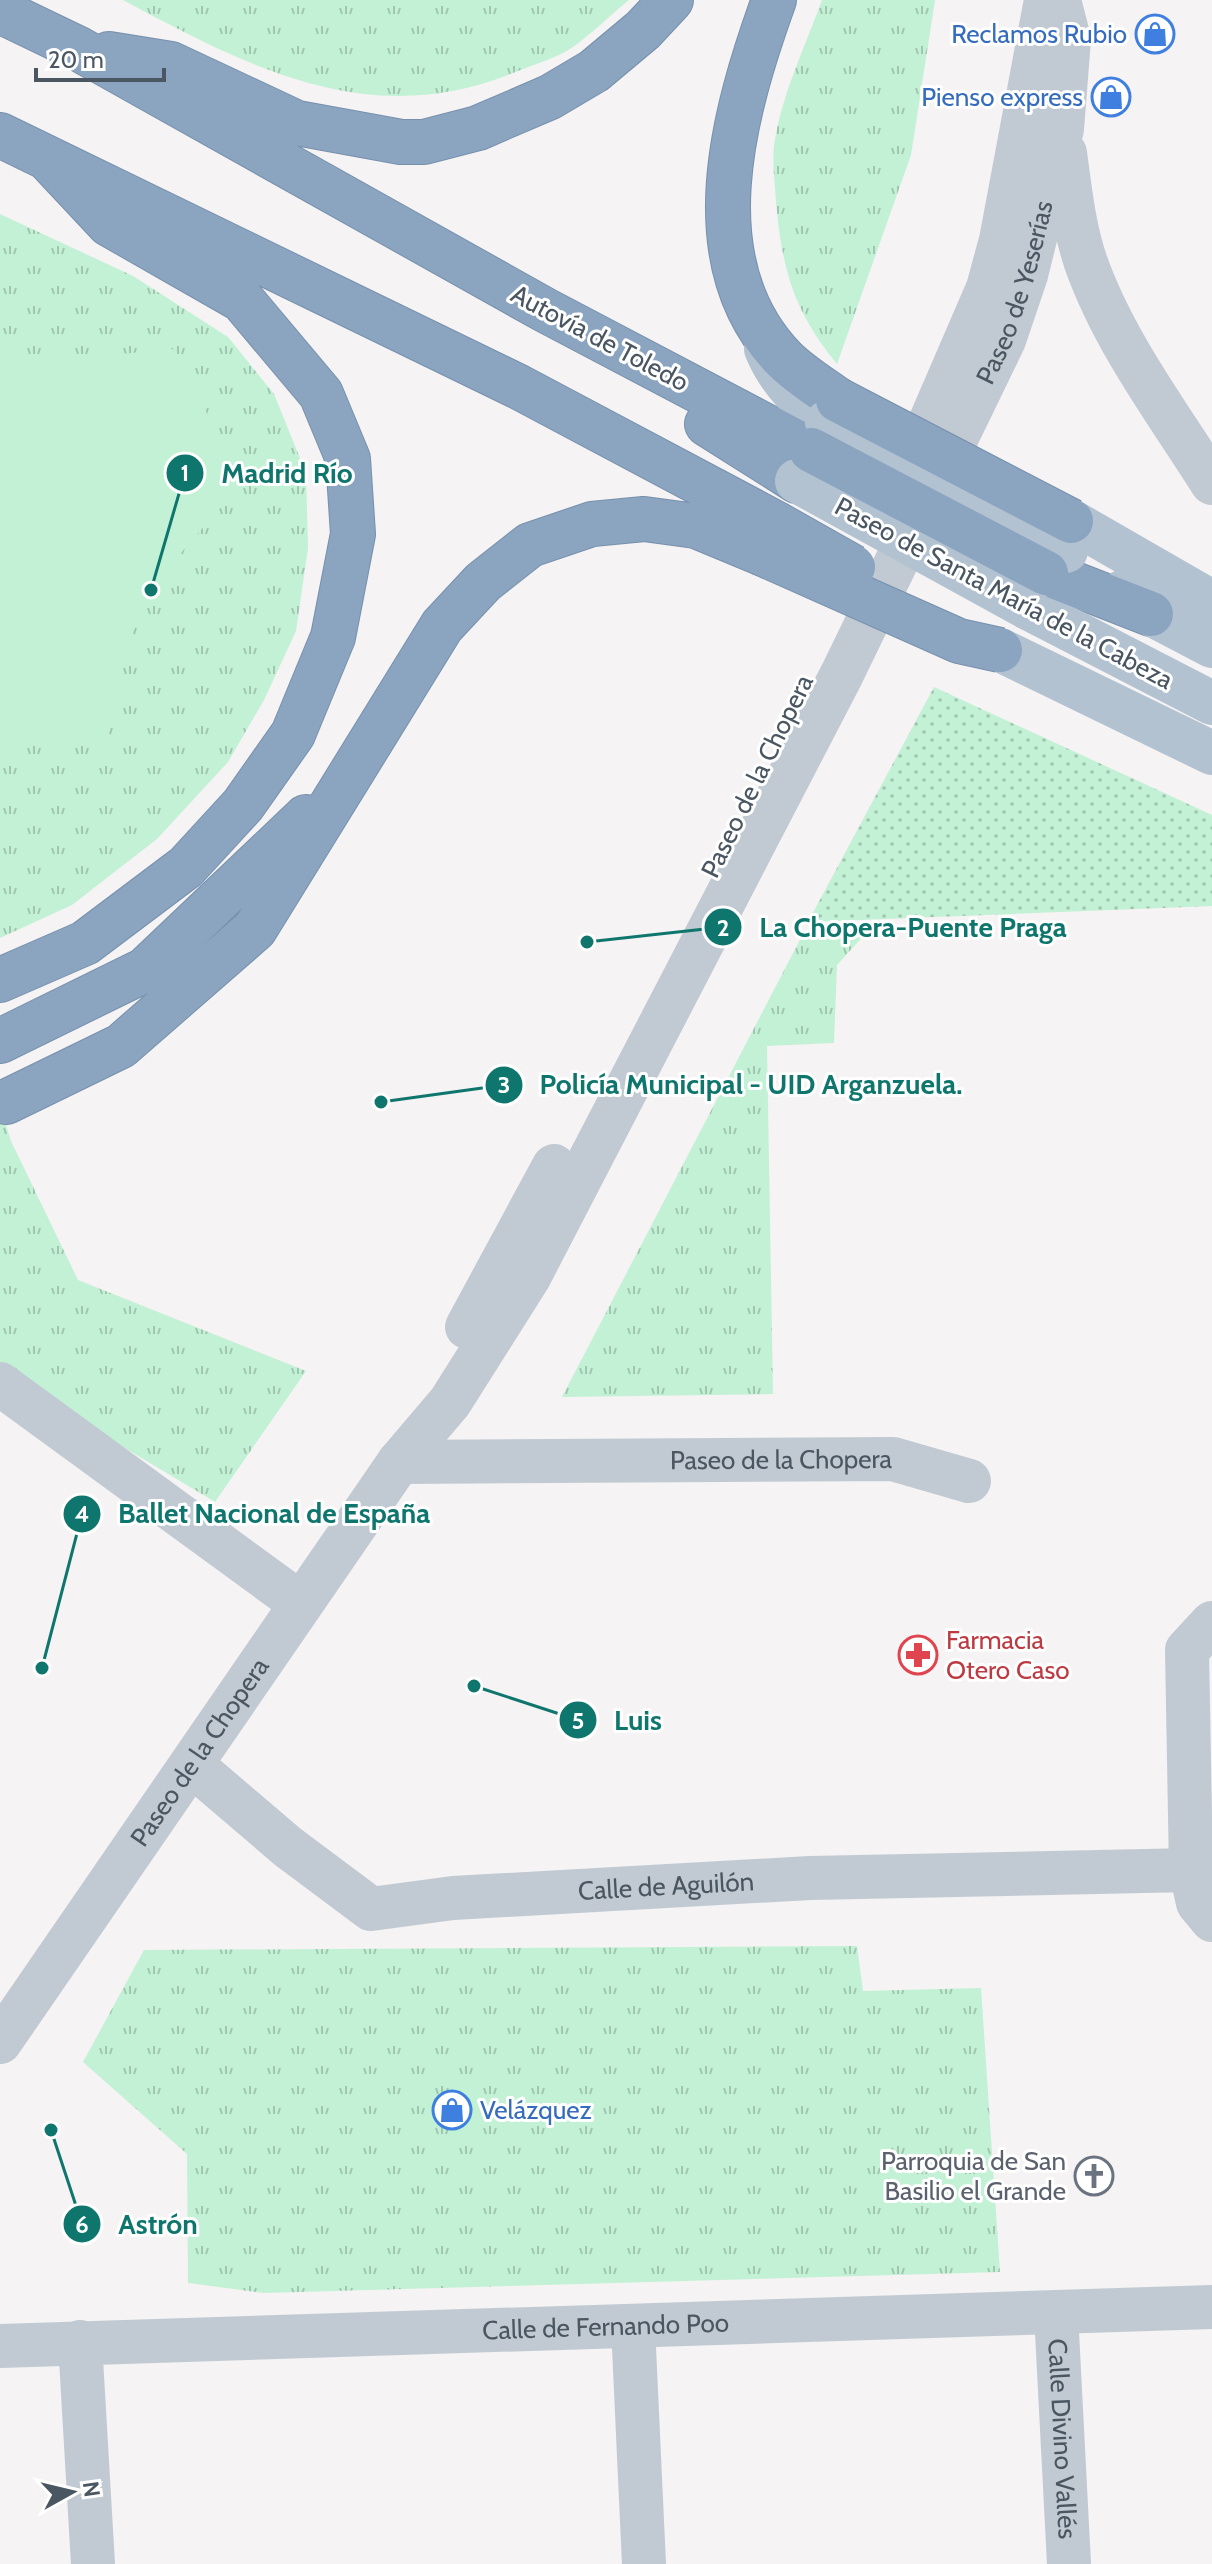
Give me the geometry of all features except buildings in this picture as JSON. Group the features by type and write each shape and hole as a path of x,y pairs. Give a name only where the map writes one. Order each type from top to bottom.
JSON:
{"highway":[{"path":"69,45 171,64 297,123 401,142 424,142 478,128 550,97 604,63 643,30 671,0"},
{"path":"774,0 746,83 733,153 727,215 734,262 754,318 784,359 818,438 1052,563"},
{"name":"Autovía de Toledo","path":"0,11 69,45 545,310 818,438 1151,614"},
{"path":"21,145 519,387 768,538 1000,650"},
{"path":"0,980 85,943 186,867 243,805 293,734 333,637 353,534 348,459 321,394 242,300 109,224 21,145"},
{"path":"6,1102 121,1046 255,929 442,626 483,582 530,545 592,524 644,519 768,538"},
{"path":"0,1041 145,970 352,774"}],"main road":[{"path":"1052,563 1212,602"},
{"name":"Paseo de Santa María de la Cabeza","path":"1052,563 1212,703"},
{"name":"Paseo de Santa María de la Cabeza","path":"1151,614 1212,646"},
{"name":"Paseo de Santa María de la Cabeza","path":"1000,650 1212,753"}],"street":[{"name":"Paseo de Yeserías","path":"883,552 988,288 1013,181 1046,0"},
{"name":"Paseo de Yeserías","path":"883,552 1004,340 1026,275 1062,129 1069,39 1059,0"},
{"path":"1062,129 1071,201 1092,276 1117,333 1212,483"},
{"name":"Paseo de la Chopera","path":"0,2042 300,1603 407,1451 450,1402 529,1277 842,674 883,552"},
{"path":"0,1384 300,1603"},
{"name":"Paseo de la Chopera","path":"407,1451 893,1459 969,1481"},
{"path":"1212,1623 1187,1650 1191,1870 1198,1903 1212,1920"},
{"name":"Calle de Aguilón","path":"192,1765 288,1847 371,1909 453,1898 810,1878 1191,1870"},
{"name":"Calle de Fernando Poo","path":"0,2346 1212,2307"},
{"name":"Calle Divino Vallés","path":"1056,2313 1069,2564"},
{"path":"633,2326 644,2564"},
{"path":"80,2342 93,2564"}],"green space":[{"path":"123,0 629,0 580,42 553,58 465,89 413,96 363,94 314,84 266,69"},
{"path":"822,0 935,0 911,155 837,364 810,325 792,288 782,248 773,166 782,109"},
{"path":"0,214 133,276 228,337 274,394 306,473 308,548 296,631 264,700 228,762 157,839 72,905 0,938"},
{"path":"173,349 243,482 138,602 108,734 0,749 0,351 16,364"},
{"path":"934,687 1212,815 1212,906 808,922"},
{"path":"867,932 837,965 834,1043 767,1046 773,1394 562,1397 803,934"},
{"path":"0,1106 11,1141 78,1280 306,1371 215,1502 3,1375 0,1378"},
{"path":"857,1946 863,1991 981,1988 1000,2272 264,2293 188,2283 187,2154 83,2062 144,1950"}],"place":[{"name":"Reclamos Rubio","path":"1155,34"},
{"name":"Pienso express","path":"1111,97"},
{"name":"Madrid Río","path":"151,590"},
{"name":"La Chopera-Puente Praga","path":"587,942"},
{"name":"Policía Municipal - UID Arganzuela.","path":"381,1102"},
{"name":"Farmacia Otero Caso","path":"918,1655"},
{"name":"Ballet Nacional de España","path":"42,1668"},
{"name":"Luis","path":"474,1686"},
{"name":"Velázquez","path":"452,2110"},
{"name":"Astrón","path":"51,2130"},
{"name":"Parroquia de San Basilio el Grande","path":"1094,2176"}]}
